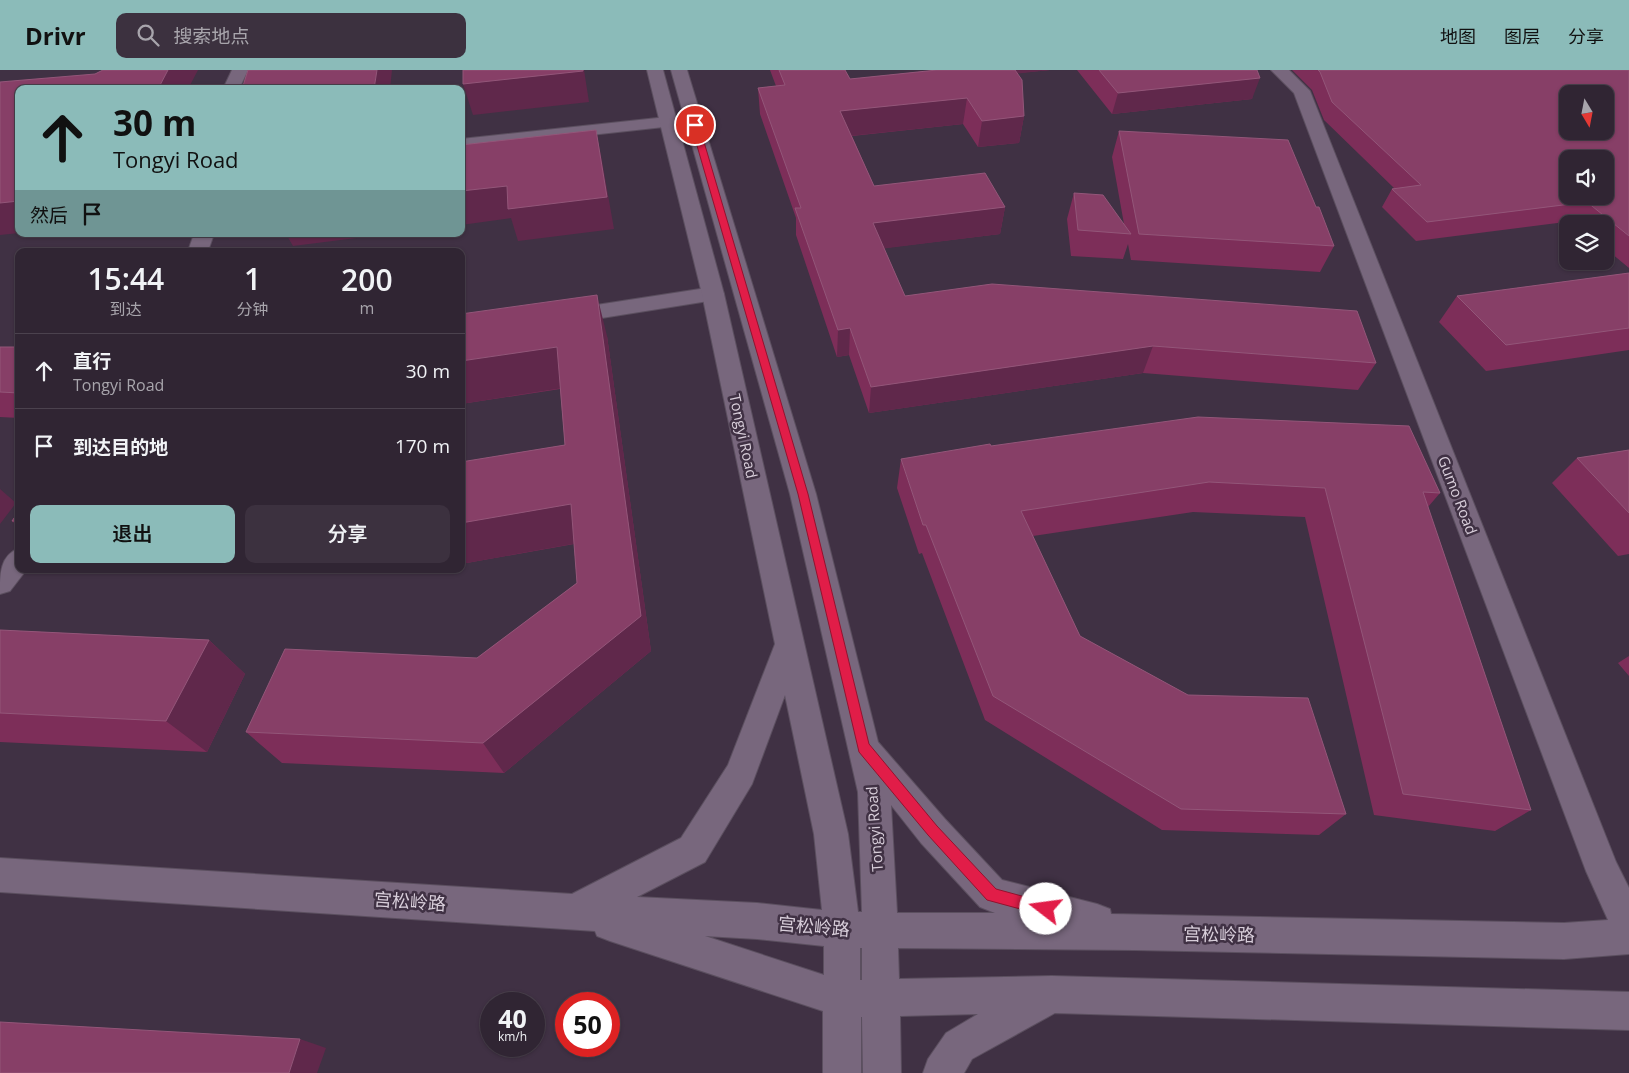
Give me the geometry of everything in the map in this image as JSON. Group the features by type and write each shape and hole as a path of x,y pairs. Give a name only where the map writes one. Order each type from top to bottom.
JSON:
{"main road":[{"path":"233,85 240,70"},
{"name":"Tongyi Road","path":"655,70 713,294 831,834 842,930 842,1073"},
{"name":"Tongyi Road","path":"679,70 803,494 874,792 880,931 882,1073"},
{"name":"Gumo Road","path":"1279,70 1302,91 1603,871 1629,927"},
{"path":"465,144 667,122"},
{"path":"548,319 713,294"},
{"path":"0,583 15,564"},
{"path":"575,912 692,850 741,773 789,645"},
{"path":"863,747 933,831 992,895 1135,932"},
{"name":"宫松岭路","path":"0,875 575,912 757,921 842,930 1135,932 1564,941 1629,936"},
{"path":"575,912 842,998 1052,994 1629,1011"},
{"path":"942,1073 959,1046 1052,994"}],"building":[{"path":"103,70 168,70 160,85 15,85 15,201 0,203 0,82 95,74"},
{"path":"248,70 377,70 375,85 243,85"},
{"path":"463,70 583,70 583,71 463,84"},
{"path":"779,70 845,70 850,79 937,70 1015,70 1022,80 1024,116 982,121 967,98 840,111 874,186 985,173 1005,207 873,223 905,296 992,284 1357,311 1376,363 1153,346 871,387 850,328 838,330 795,208 801,208 758,88 785,85"},
{"path":"1099,70 1257,70 1260,78 1118,93"},
{"path":"1318,70 1629,70 1629,236 1614,224 1614,215 1603,215 1591,205 1614,205 1614,150 1559,150 1559,205 1563,205 1427,222 1392,189 1421,185 1332,102"},
{"path":"596,130 607,197 508,209 507,186 465,191 465,145"},
{"path":"1119,131 1288,140 1316,207 1319,207 1334,246 1139,234"},
{"path":"1074,193 1103,195 1131,234 1078,230"},
{"path":"1629,273 1629,328 1506,345 1457,296"},
{"path":"597,295 641,616 483,743 246,732 285,649 477,658 577,583 571,504 465,522 465,461 565,445 557,347 465,360 465,313"},
{"path":"0,347 15,347 15,393 0,392"},
{"path":"1198,417 1409,426 1440,493 1423,492 1531,810 1403,794 1325,488 1209,482 1021,511 1080,636 1188,695 1308,698 1346,814 1181,809 993,696 926,525 923,525 901,459 990,444 991,446"},
{"path":"1629,450 1629,513 1577,458"},
{"path":"0,630 209,640 166,721 0,713"},
{"path":"0,1022 300,1039 289,1073 0,1073"}],"route":[{"path":"695,125 803,494 863,747 933,831 992,895 1046,909"}]}
